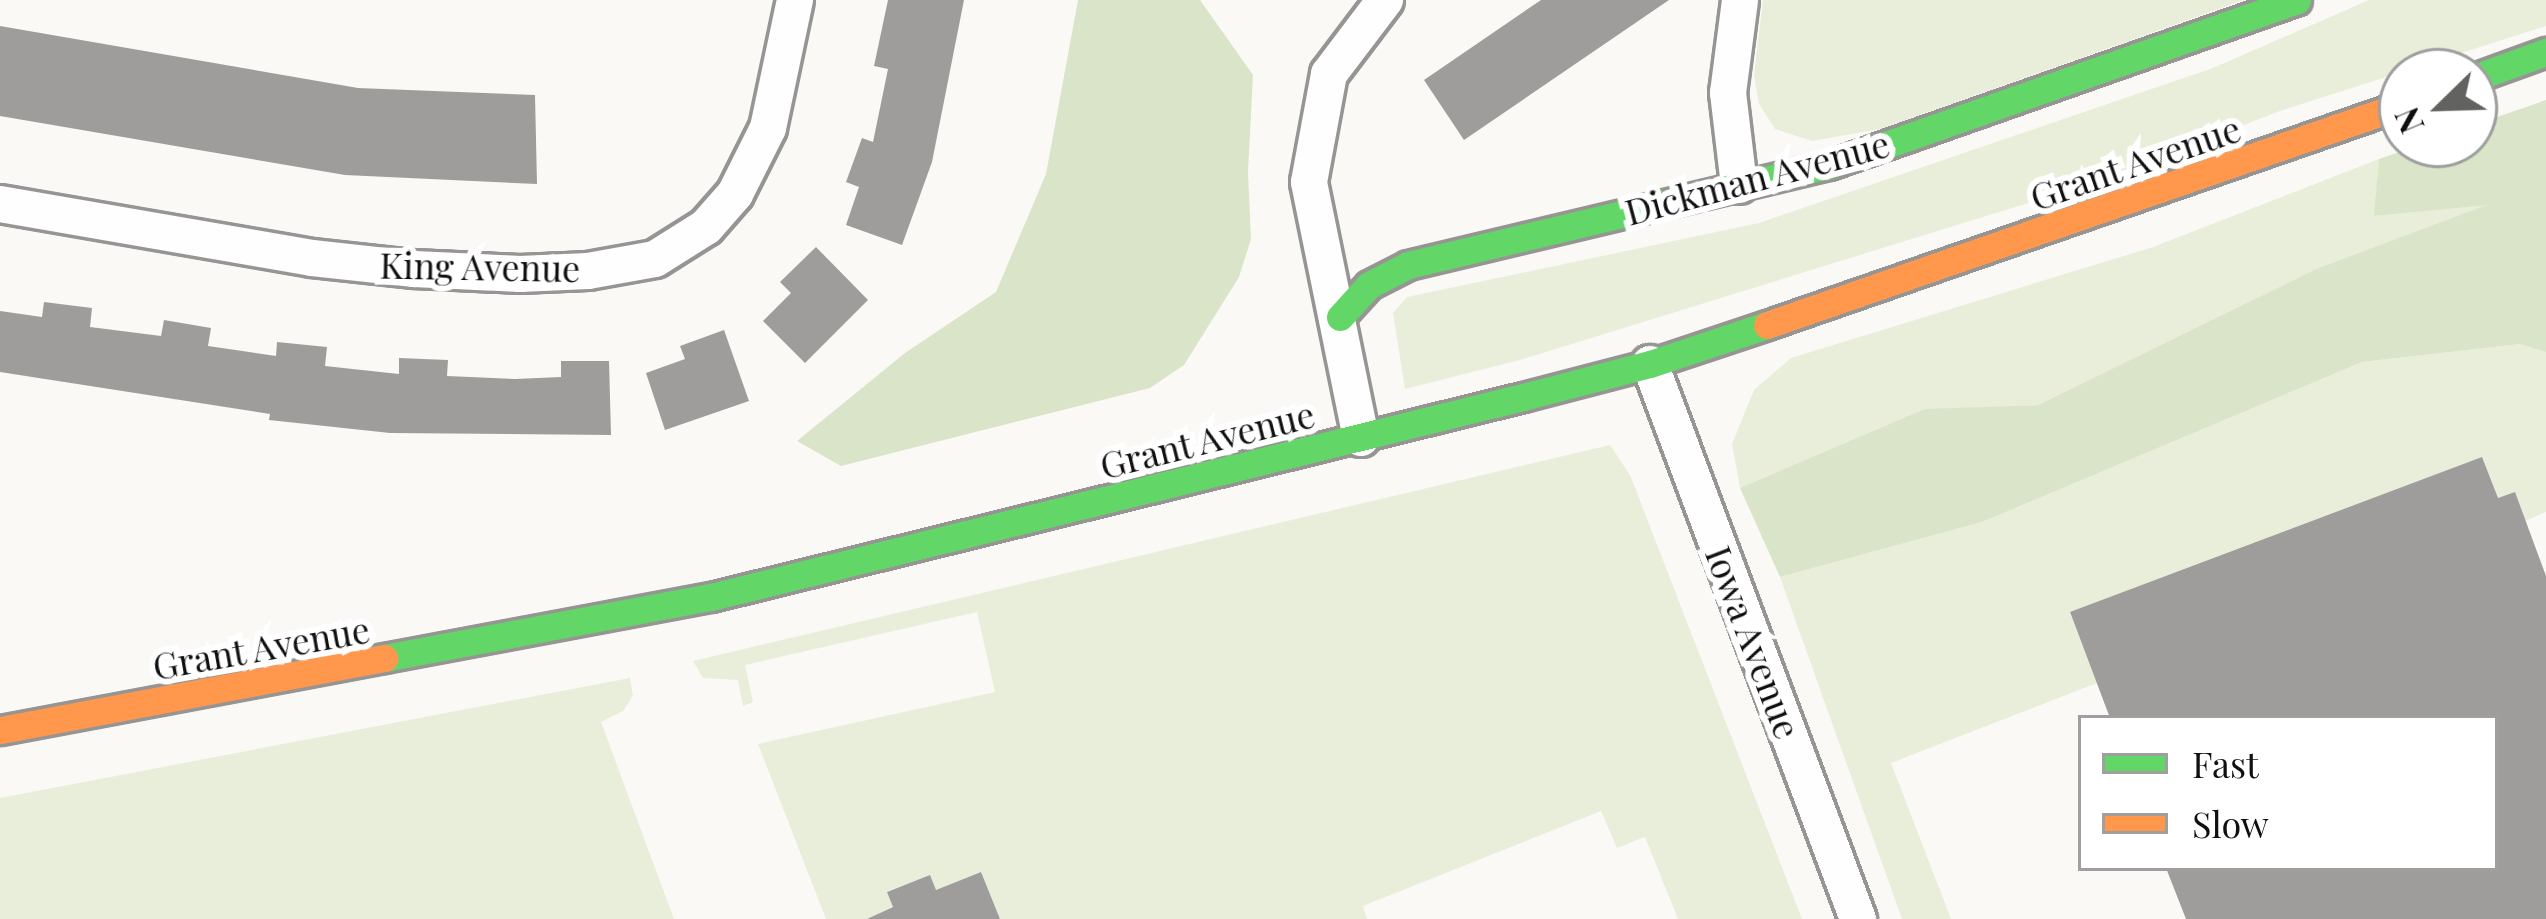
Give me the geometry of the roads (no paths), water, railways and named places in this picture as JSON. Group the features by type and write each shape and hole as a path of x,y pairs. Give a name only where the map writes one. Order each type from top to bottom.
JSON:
{"main road":[{"name":"Dickman Avenue","path":"1340,317 1369,285 1408,265 1829,165 2297,0"},
{"path":"2498,69 2546,52"},
{"name":"Grant Avenue","path":"0,730 652,610 1650,364 2111,210 2378,113"}],"street":[{"name":"King Avenue","path":"0,204 312,258 414,269 520,274 588,271 655,259 706,227 735,194 768,128 795,0"},
{"path":"1361,437 1309,182 1329,74 1384,0"},
{"path":"1738,185 1728,92 1739,0"},
{"name":"Iowa Avenue","path":"1650,364 1858,919"}]}
